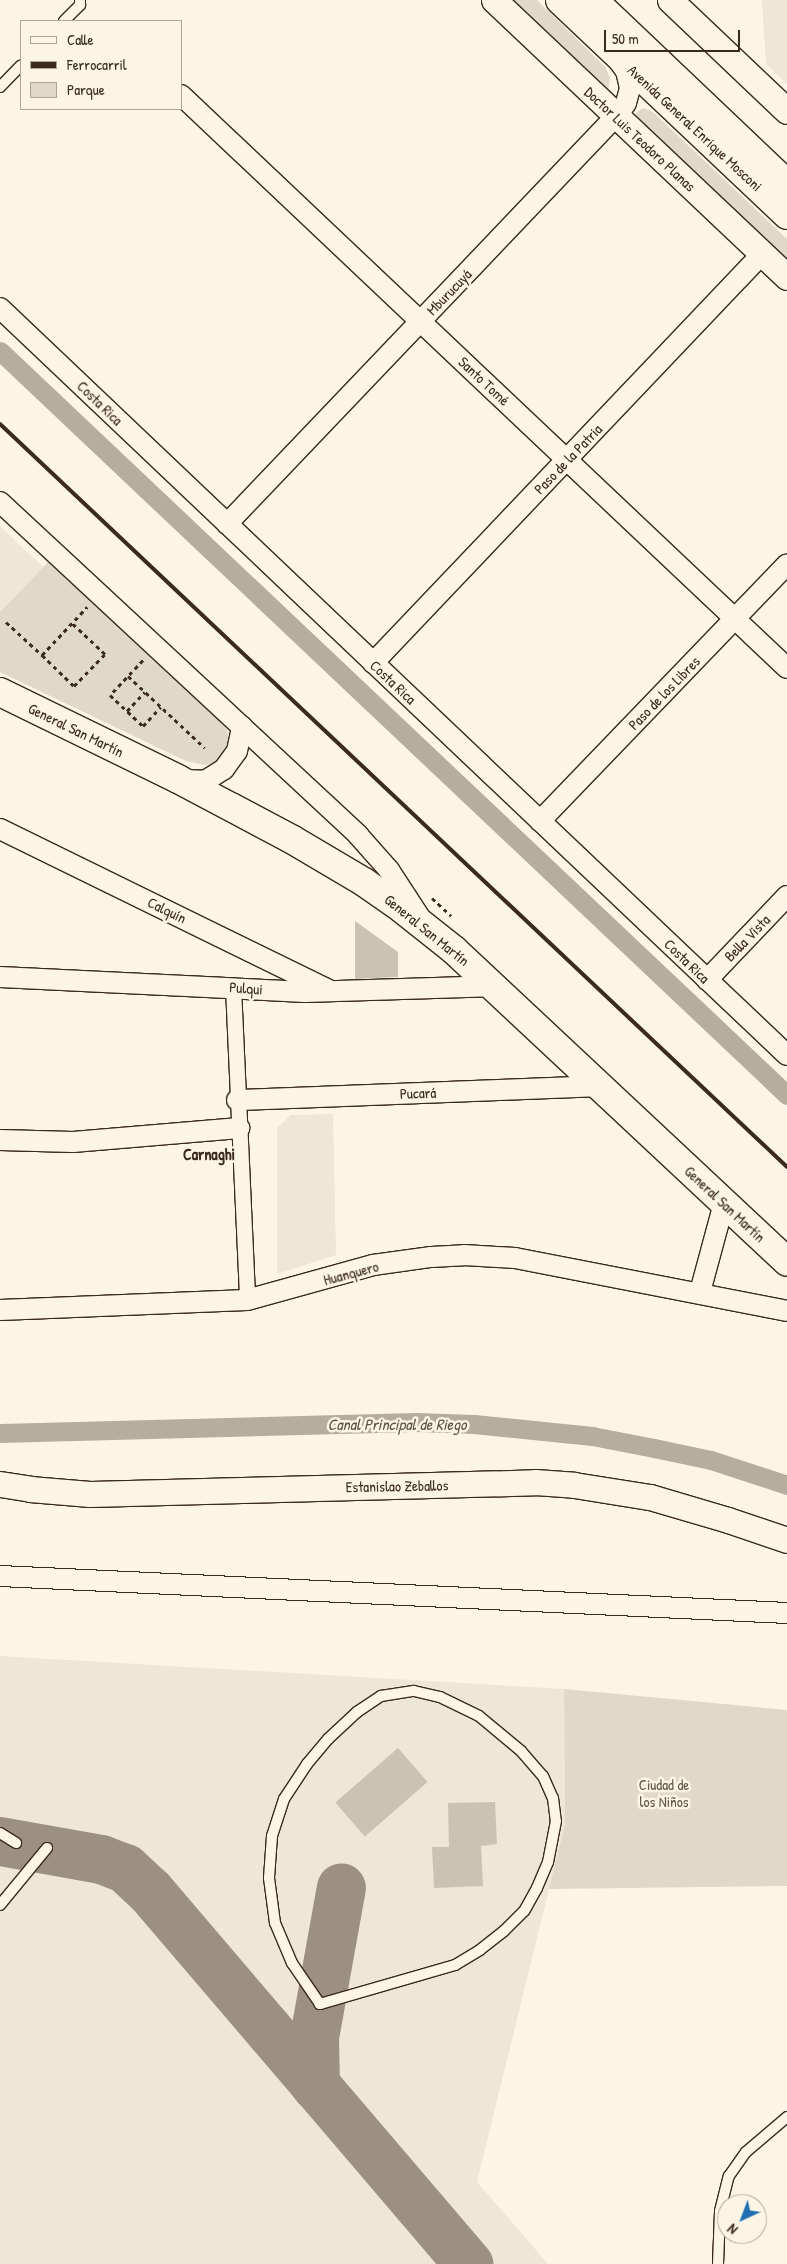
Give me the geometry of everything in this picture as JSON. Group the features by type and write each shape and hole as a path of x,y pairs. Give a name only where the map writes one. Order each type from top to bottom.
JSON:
{"main road":[{"name":"Avenida General Enrique Mosconi","path":"560,0 787,216"},
{"name":"Avenida General Enrique Mosconi","path":"593,0 787,184"},
{"name":"General San Martín","path":"0,692 178,779 328,860 364,882 425,926 492,986 787,1262"}],"street":[{"name":"Doctor Luis Teodoro Planas","path":"494,0 787,277"},
{"path":"670,0 787,110"},
{"name":"Mburucuyá","path":"227,524 616,117 626,103 630,88 626,71 610,48"},
{"name":"Santo Tomé","path":"182,96 787,668"},
{"name":"Paso de la Patria","path":"374,663 762,254"},
{"name":"Costa Rica","path":"0,308 787,1055"},
{"path":"0,502 373,851 403,891 425,926"},
{"name":"Paso de los Libres","path":"540,821 787,564"},
{"path":"178,779 205,781 224,769 238,751 242,727"},
{"name":"Calquín","path":"0,829 334,992"},
{"name":"Bella Vista","path":"707,980 787,896"},
{"name":"Pulqui","path":"0,977 334,992 492,986"},
{"path":"232,987 247,1300"},
{"name":"Pucará","path":"237,1100 599,1086"},
{"path":"0,1140 73,1142 239,1128"},
{"path":"700,1292 724,1203"},
{"name":"Huanquero","path":"0,1310 247,1300 373,1266 431,1257 464,1255 515,1258 700,1292 787,1311"},
{"name":"Estanislao Zeballos","path":"0,1484 30,1490 90,1494 535,1482 614,1490 658,1500 728,1520 787,1540"},
{"path":"0,1576 787,1612"}],"lane":[{"path":"65,20 80,5 80,0"},
{"path":"0,87 20,66"},
{"path":"414,1691 440,1697 479,1716 521,1751 543,1776 554,1798 556,1820 548,1862 538,1888 524,1911 504,1931 480,1950 454,1965 320,2004 292,1963 275,1923 269,1878 272,1844 284,1799 307,1764 357,1712 381,1696 414,1691"},
{"path":"0,1833 16,1843"},
{"path":"0,1905 47,1848"},
{"path":"718,2264 720,2211 729,2176 746,2152 787,2117"}],"path":[{"path":"42,655 90,605"},
{"path":"6,622 74,686 105,654 72,623"},
{"path":"146,658 110,695 143,726 161,707"},
{"path":"128,676 205,748"},
{"path":"127,711 145,692"}],"shaded area":[{"path":"762,0 787,0 787,84 766,64"},
{"path":"0,526 43,567 0,612"},
{"path":"333,1114 336,1255 277,1274 277,1128 291,1115"},
{"path":"0,1656 564,1689 565,1824 477,2182 548,2264 0,2264"}],"green space":[{"path":"505,0 537,0 605,67 610,78 608,93"},
{"path":"644,108 654,113 787,239 787,265 634,117 638,111"},
{"path":"50,560 221,719 228,733 229,741 221,757 214,763 205,765 186,761 0,672 0,612"},
{"name":"Ciudad de los Niños","path":"564,1689 787,1710 787,1886 549,1889 565,1824"}],"building":[{"path":"355,921 398,952 398,977 355,979"},
{"path":"398,1748 428,1782 365,1836 335,1802"},
{"path":"495,1802 497,1844 481,1846 483,1886 434,1888 432,1847 449,1847 448,1803"}],"waterway":[{"path":"0,351 787,1095"},
{"name":"Canal Principal de Riego","path":"0,1433 416,1422 474,1424 592,1436 654,1448 711,1460 787,1485"}],"taxiway":[{"path":"0,1841 101,1859 125,1868 149,1890 468,2264"},
{"path":"315,2085 314,2037 341,1887"}],"railway":[{"path":"0,424 787,1167"}],"district":[{"name":"Carnaghi","path":"209,1154"}]}
